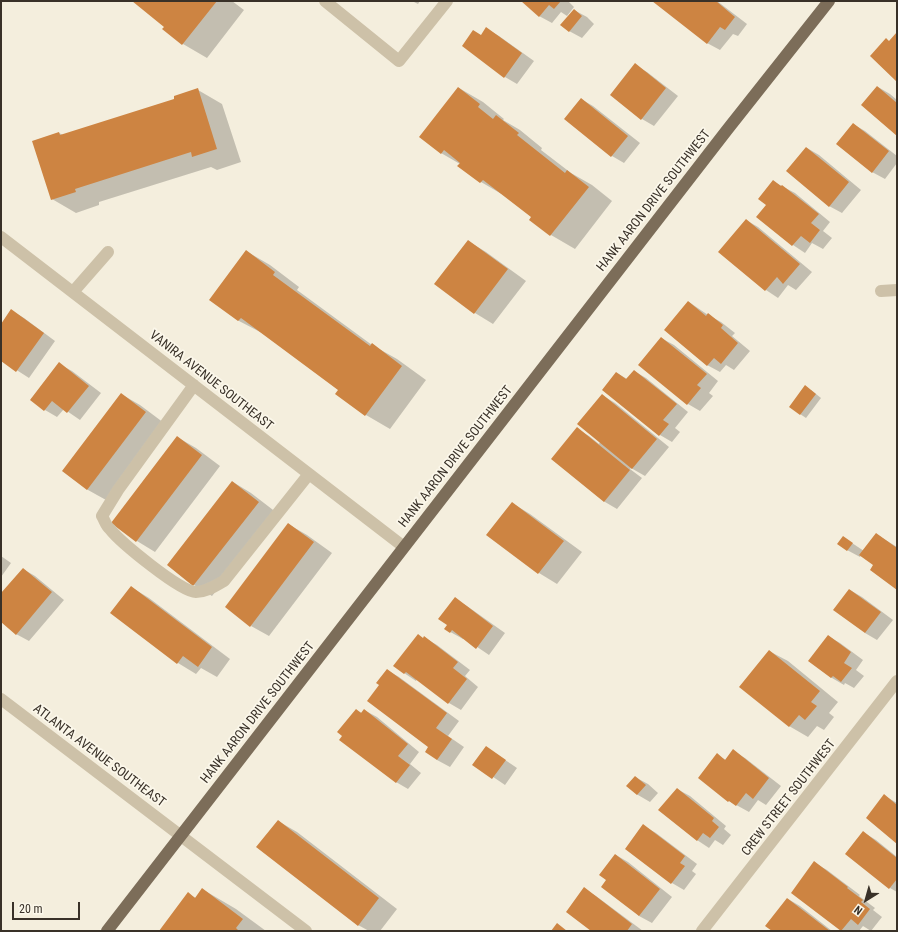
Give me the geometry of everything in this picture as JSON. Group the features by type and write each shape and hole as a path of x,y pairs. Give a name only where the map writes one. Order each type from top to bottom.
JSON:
{"main road":[{"name":"HANK AARON DRIVE SOUTHWEST","path":"107,931 727,130 829,1"}],"street":[{"path":"325,1 399,61 447,1"},
{"name":"VANIRA AVENUE SOUTHEAST","path":"1,237 404,547"},
{"path":"73,292 108,252"},
{"path":"881,291 897,290"},
{"path":"194,385 118,490 102,516 108,528 147,563 194,593 208,590 224,581 309,474"},
{"name":"CREW STREET SOUTHWEST","path":"702,931 897,681"},
{"name":"ATLANTA AVENUE SOUTHEAST","path":"1,698 306,931"}],"building":[{"path":"132,1 217,1 182,45 162,29 164,27"},
{"path":"521,1 561,1 554,9 549,5 539,17"},
{"path":"652,1 716,1 735,17 725,30 720,27 707,44"},
{"path":"574,9 582,16 569,32 560,25"},
{"path":"486,27 522,53 504,78 462,46 473,30 481,35"},
{"path":"897,32 897,82 870,56 886,38 889,41"},
{"path":"635,63 666,88 641,120 610,95"},
{"path":"877,86 897,103 897,136 861,105"},
{"path":"458,87 480,104 478,107 493,119 496,115 519,133 517,135 565,173 567,170 589,187 550,236 529,220 531,217 483,180 480,183 457,166 460,163 444,150 441,154 419,137"},
{"path":"198,88 217,149 192,157 191,152 75,189 76,192 51,200 32,141 59,132 60,135 174,99 174,96"},
{"path":"581,98 628,136 611,157 564,119"},
{"path":"853,123 889,151 872,173 836,144"},
{"path":"806,147 849,182 829,207 786,171"},
{"path":"773,180 781,186 782,185 819,214 811,223 820,230 810,243 801,236 792,246 756,217 766,205 758,199"},
{"path":"746,219 800,264 783,284 777,277 765,291 718,252"},
{"path":"468,240 508,269 474,314 434,284"},
{"path":"246,250 275,272 273,275 370,346 372,343 402,366 365,416 335,394 338,390 241,318 238,321 209,300"},
{"path":"688,301 706,316 708,313 723,325 721,328 738,343 721,364 714,358 707,366 664,330"},
{"path":"11,309 44,333 16,372 1,361 1,324"},
{"path":"661,337 707,374 697,385 701,388 687,405 638,365"},
{"path":"59,362 89,386 67,413 52,401 44,411 30,400"},
{"path":"634,370 677,404 663,420 669,424 659,436 602,390 616,372 626,379"},
{"path":"805,385 816,394 800,415 789,407"},
{"path":"121,393 146,412 87,490 62,471"},
{"path":"602,394 657,439 632,469 577,424"},
{"path":"577,427 630,470 604,502 551,459"},
{"path":"177,436 202,455 136,542 111,523"},
{"path":"232,481 259,502 193,586 167,565"},
{"path":"512,502 564,541 538,574 486,535"},
{"path":"288,523 314,542 250,627 225,607"},
{"path":"876,533 897,548 897,590 870,570 873,565 859,555"},
{"path":"843,536 853,543 847,551 837,544"},
{"path":"23,568 52,592 16,635 1,622 1,593"},
{"path":"131,586 212,647 198,667 183,656 177,664 110,613"},
{"path":"849,589 881,612 865,633 833,610"},
{"path":"455,597 493,626 476,649 452,630 450,633 444,629 447,625 438,619"},
{"path":"418,634 423,638 424,636 458,662 453,668 467,679 448,704 406,672 404,674 393,666"},
{"path":"828,635 851,652 844,663 852,668 841,682 833,676 831,678 808,661"},
{"path":"769,650 820,691 811,702 817,706 805,720 799,715 789,727 739,687"},
{"path":"387,669 447,713 436,728 452,739 437,760 425,752 428,747 367,701 379,685 376,683"},
{"path":"356,709 361,713 364,709 408,744 398,756 410,765 396,783 339,740 342,736 337,732"},
{"path":"486,746 506,760 492,779 472,765"},
{"path":"733,749 769,778 753,799 746,793 736,806 729,801 728,802 698,778 717,753 725,760"},
{"path":"635,776 646,785 637,795 626,786"},
{"path":"677,788 714,818 712,821 719,827 710,838 703,833 697,841 658,810"},
{"path":"884,794 897,805 897,844 866,818"},
{"path":"278,820 379,898 358,926 256,847"},
{"path":"643,824 685,856 680,863 685,866 671,884 625,849"},
{"path":"863,831 897,858 897,879 889,889 845,854"},
{"path":"615,854 660,889 639,916 601,887 606,880 599,875"},
{"path":"814,861 848,887 847,888 863,900 861,902 870,909 858,925 851,919 841,931 791,893"},
{"path":"584,887 632,924 627,931 591,931 566,912"},
{"path":"202,888 243,919 236,928 239,931 159,931 188,892 195,898"},
{"path":"787,898 830,931 772,931 765,926"},
{"path":"557,923 567,931 551,931"}]}
